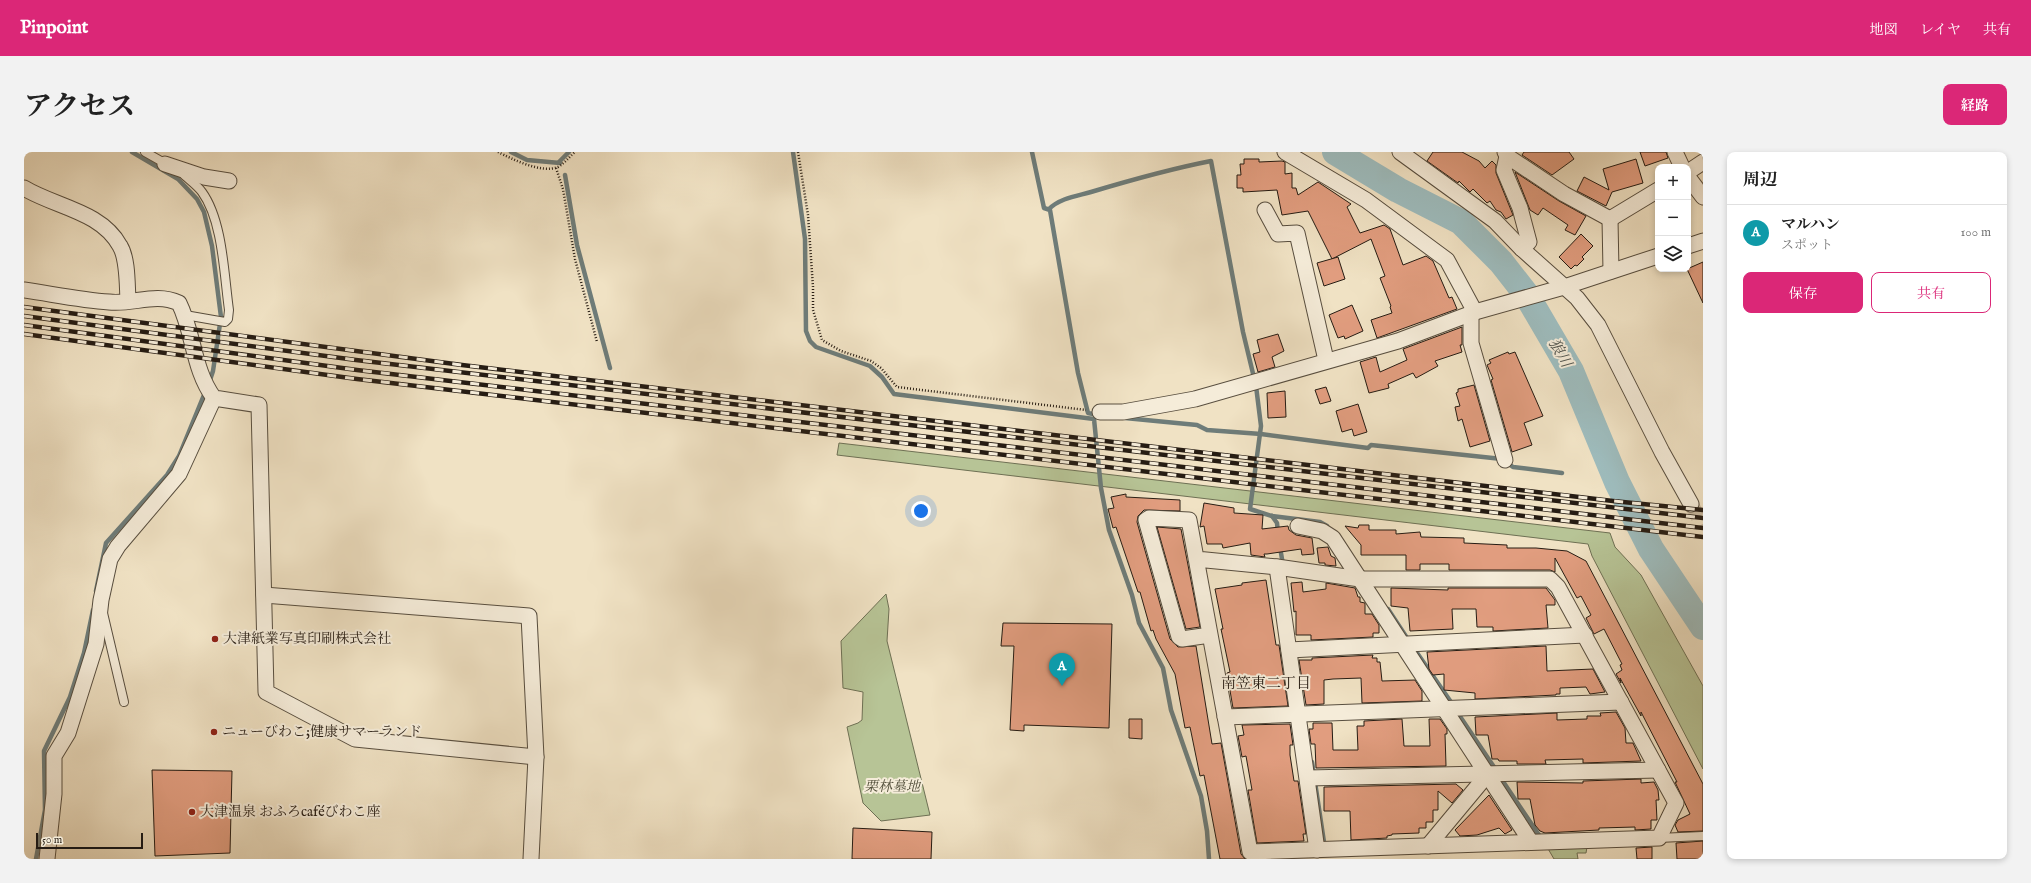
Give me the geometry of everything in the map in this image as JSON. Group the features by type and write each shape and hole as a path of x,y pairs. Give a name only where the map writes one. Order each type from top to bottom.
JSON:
{"street":[{"path":"1285,152 1366,200 1447,260 1473,313 1471,343 1505,460"},
{"path":"1400,152 1495,221 1522,249 1577,298 1598,325 1662,452 1691,504"},
{"path":"1674,152 1680,164"},
{"path":"1522,249 1529,242 1520,208 1504,170 1506,154 1564,194 1610,219"},
{"path":"1691,170 1703,162"},
{"path":"166,164 204,176 229,181"},
{"path":"1691,181 1703,197"},
{"path":"24,188 100,223 120,246 126,267 128,300"},
{"path":"1610,219 1655,192"},
{"path":"1265,210 1278,234 1297,233 1326,360"},
{"path":"1610,219 1611,271"},
{"path":"1691,245 1703,241"},
{"path":"1100,412 1123,412 1196,399 1326,360 1398,341 1473,313 1564,287 1655,257"},
{"path":"24,290 111,303 151,298 170,298 179,303 185,315 199,368 210,391 179,474 118,546 110,559 101,600 96,644 68,733 54,756 54,794 47,859"},
{"path":"210,391 259,405 266,692 355,739 536,757"},
{"path":"1196,559 1278,567 1360,579 1550,579 1558,587 1676,803 1658,838 1428,846 1409,853 1317,850 1250,852 1225,717 1210,634 1196,559 1189,520 1149,518 1146,520 1178,637 1182,640 1210,634"},
{"path":"1298,526 1328,534 1360,579 1531,842"},
{"path":"1278,567 1317,850"},
{"path":"264,595 529,616 536,757 530,859"},
{"path":"1289,650 1585,635"},
{"path":"1225,717 1444,710 1621,702"},
{"path":"1308,778 1658,770"},
{"path":"1428,846 1487,775"}],"lane":[{"path":"145,152 182,173 202,192 214,216 220,236 229,310 228,319 225,322 185,315"},
{"path":"101,600 124,702"},
{"path":"1658,838 1702,836"}],"path":[{"path":"498,152 527,166 556,168 564,163 575,152"},
{"path":"798,152 808,215 813,287 813,310 822,340 841,351 871,361 881,368 897,387 1100,412"},
{"path":"556,168 563,189 575,259 597,342"}],"green space":[{"path":"839,443 1610,533 1615,547 1641,575 1703,686 1703,769 1592,556 1588,544 837,455"},
{"name":"栗林墓地","path":"886,594 889,609 887,641 930,815 881,821 863,803 847,727 862,720 863,692 843,688 841,641"},
{"path":"1547,847 1587,847 1586,853 1577,853 1578,859 1554,859"}],"building":[{"path":"1433,152 1462,152 1479,161 1485,168 1492,161 1496,165 1496,173 1513,215 1506,219 1501,212 1496,210 1490,201 1487,203 1473,189 1470,192 1459,181 1458,183 1427,161"},
{"path":"1524,152 1569,152 1574,159 1552,175 1522,155"},
{"path":"1640,152 1666,152 1668,158 1645,166"},
{"path":"1244,159 1259,159 1259,162 1285,162 1285,174 1292,173 1292,188 1296,188 1298,195 1318,182 1351,204 1347,207 1360,233 1384,225 1390,229 1403,265 1426,256 1433,261 1449,298 1452,297 1457,309 1377,338 1371,320 1392,313 1391,306 1380,278 1385,276 1371,239 1332,259 1308,211 1282,215 1277,190 1243,192 1243,188 1237,188 1237,175 1241,175 1240,164 1244,164"},
{"path":"1636,159 1643,183 1612,192 1606,206 1577,191 1584,177 1609,190 1603,169"},
{"path":"1515,172 1559,201 1586,216 1575,235 1565,230 1568,225 1543,208 1538,215 1530,210"},
{"path":"1581,234 1593,246 1582,257 1584,259 1577,266 1575,265 1571,269 1559,257"},
{"path":"1338,257 1345,279 1324,286 1317,263"},
{"path":"1703,262 1703,303 1688,272 1691,272 1691,267"},
{"path":"1352,305 1363,331 1345,339 1344,336 1338,338 1329,315"},
{"path":"1462,327 1462,345 1460,345 1462,352 1435,361 1438,366 1416,378 1413,373 1388,384 1389,388 1369,393 1360,362 1376,357 1380,372 1407,360 1403,349"},
{"path":"1278,334 1284,351 1272,357 1275,367 1258,372 1253,354 1260,352 1257,340"},
{"path":"1508,352 1509,354 1515,352 1543,416 1524,423 1532,445 1512,452 1491,380 1493,379 1487,365 1491,363 1489,360"},
{"path":"1474,385 1490,441 1470,447 1462,419 1458,421 1455,407 1460,406 1456,393 1458,392 1458,389"},
{"path":"1326,387 1331,401 1320,404 1315,390"},
{"path":"1285,391 1286,417 1268,418 1267,393"},
{"path":"1358,404 1367,432 1354,436 1352,429 1342,432 1336,411"},
{"path":"1126,494 1126,497 1180,500 1180,511 1144,510 1138,516 1137,522 1170,639 1178,647 1196,646 1212,744 1221,743 1241,854 1245,859 1220,859 1204,775 1200,776 1190,727 1185,728 1175,674 1156,639 1153,630 1151,631 1140,592 1138,592 1116,527 1113,528 1108,509 1114,508 1111,497"},
{"path":"1204,503 1234,508 1234,513 1263,515 1262,529 1288,526 1289,530 1296,535 1312,538 1314,554 1302,555 1301,549 1264,554 1265,557 1251,555 1250,543 1223,548 1222,544 1207,544 1204,526 1200,527"},
{"path":"1359,525 1369,525 1369,530 1396,530 1396,534 1420,532 1421,537 1464,538 1464,543 1507,545 1507,548 1536,548 1567,551 1586,561 1703,784 1703,831 1678,832 1675,825 1678,820 1690,814 1675,782 1677,782 1641,712 1641,716 1620,678 1621,683 1616,674 1622,670 1620,665 1622,664 1604,629 1594,634 1586,618 1591,615 1581,596 1577,598 1555,558 1555,572 1550,570 1449,570 1449,564 1420,564 1420,570 1406,570 1406,555 1361,555 1361,545 1345,526 1358,528"},
{"path":"1157,527 1181,529 1200,627 1186,629"},
{"path":"1328,547 1331,556 1335,558 1336,566 1319,563 1317,548"},
{"path":"1266,580 1276,645 1279,645 1288,706 1233,708 1227,673 1230,672 1221,629 1223,629 1215,589 1242,585 1242,583"},
{"path":"1302,582 1303,592 1326,589 1326,583 1355,588 1358,597 1360,597 1360,602 1365,603 1365,614 1372,614 1379,625 1379,633 1373,633 1373,637 1311,640 1311,635 1296,635 1296,611 1294,612 1291,583"},
{"path":"1391,588 1448,590 1448,588 1546,588 1555,600 1555,605 1546,605 1548,628 1493,631 1493,627 1477,627 1476,609 1452,609 1453,629 1410,631 1408,608 1391,606"},
{"path":"1003,623 1112,624 1109,728 1024,725 1024,731 1010,730 1014,646 1001,646"},
{"path":"1546,646 1547,671 1593,669 1605,692 1590,694 1586,687 1560,688 1560,694 1556,695 1475,699 1475,693 1444,690 1444,674 1433,675 1429,669 1427,652"},
{"path":"1373,655 1372,658 1377,658 1377,662 1380,662 1382,681 1415,680 1422,691 1422,701 1362,703 1361,678 1324,680 1324,704 1306,705 1299,660"},
{"path":"1616,712 1625,728 1626,743 1633,743 1641,761 1583,763 1583,759 1545,760 1546,764 1517,764 1517,761 1499,761 1498,759 1492,759 1488,735 1476,735 1475,717 1557,713 1557,720 1587,719 1587,716 1601,716 1600,713"},
{"path":"1129,719 1142,719 1142,739 1129,738"},
{"path":"1402,719 1404,746 1430,746 1429,719 1440,719 1447,729 1447,734 1445,734 1446,766 1316,768 1315,744 1311,744 1309,729 1313,729 1313,723 1332,723 1333,750 1358,750 1357,726 1364,726 1364,721"},
{"path":"1290,724 1293,745 1290,745 1290,755 1294,781 1298,781 1306,834 1303,834 1304,841 1257,843 1248,790 1252,790 1246,756 1242,757 1238,736 1244,735 1242,725"},
{"name":"大津温泉 おふろcaféびわこ座","path":"152,770 232,771 230,853 155,856"},
{"path":"1641,779 1641,783 1654,782 1658,790 1659,800 1656,800 1657,820 1651,820 1651,829 1635,830 1635,827 1599,828 1599,830 1545,833 1540,831 1535,825 1530,799 1518,799 1517,782 1583,783 1583,781"},
{"path":"1456,784 1463,790 1452,803 1438,791 1438,810 1433,810 1433,822 1426,822 1426,828 1419,828 1419,833 1392,834 1387,836 1387,838 1351,840 1350,811 1324,811 1324,787"},
{"path":"1489,795 1512,830 1505,834 1499,828 1477,835 1460,836 1455,830"},
{"path":"853,828 932,832 931,859 852,859"},
{"path":"1703,841 1703,859 1677,859 1676,843"},
{"path":"1652,847 1652,859 1637,859 1636,848"}],"waterway":[{"path":"132,152 178,179 197,199 204,212 212,246 221,317 213,371 209,383"},
{"path":"511,152 527,160 560,163"},
{"path":"559,162 569,152"},
{"path":"793,152 805,239 806,331 810,341 816,347 870,366 882,377 894,394 1094,419 1101,488 1109,530 1132,595 1139,623 1163,668 1171,710 1201,796 1207,831 1209,859"},
{"path":"1032,152 1044,208 1050,210 1078,373 1088,413 1098,415"},
{"name":"狼川","path":"1335,152 1398,190 1461,222 1501,262 1526,294 1571,371 1617,482 1651,549 1703,627"},
{"path":"1049,209 1058,202 1069,198 1151,175 1211,161 1243,332 1256,386 1261,426 1250,509 1272,516 1320,522 1327,526"},
{"path":"565,175 577,245 610,368"},
{"path":"96,591 106,543 167,475 179,456 206,390"},
{"path":"1125,418 1197,425 1207,430 1261,434 1368,448 1371,445 1502,459 1513,467 1562,473"},
{"path":"1272,516 1277,523 1278,533"},
{"path":"1280,547 1283,565"},
{"path":"1388,609 1409,641"},
{"path":"36,859 45,810 44,751 70,697 84,653 93,610"},
{"path":"1413,647 1453,705"},
{"path":"1457,712 1496,770"},
{"path":"1312,762 1324,842"},
{"path":"1500,777 1539,835"}],"tunnel":[{"path":"1691,504 1703,526"}],"railway":[{"path":"24,307 462,365 1613,501 1703,510"},
{"path":"24,316 356,360 1703,518"},
{"path":"24,325 357,370 1703,528"},
{"path":"24,334 357,379 1703,537"}],"place":[{"name":"大津紙業写真印刷株式会社","path":"215,639"},
{"name":"マルハン","path":"1062,686"},
{"name":"ニューびわこ;健康サマーランド","path":"214,732"},
{"name":"大津温泉 おふろcaféびわこ座","path":"192,812"}],"district":[{"name":"南笠東二丁目","path":"1266,683"}]}
